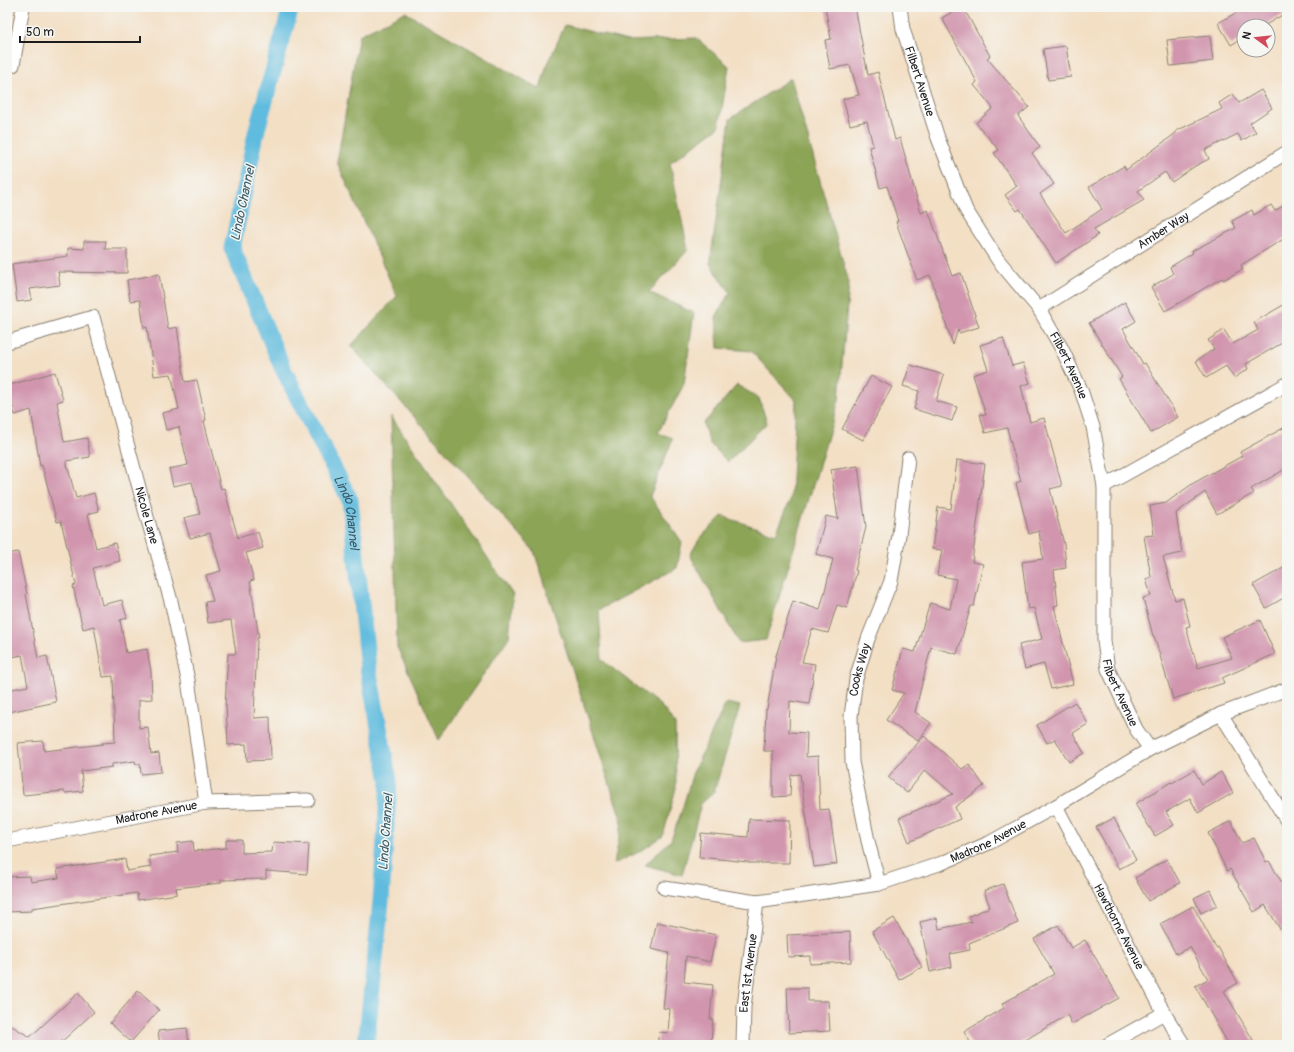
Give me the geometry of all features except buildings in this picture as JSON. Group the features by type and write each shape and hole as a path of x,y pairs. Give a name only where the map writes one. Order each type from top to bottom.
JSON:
{"street":[{"path":"10,66 23,7"},
{"name":"Filbert Avenue","path":"900,7 903,29 938,138 966,210 998,260 1039,309 1062,349 1081,390 1093,427 1104,486 1104,641 1108,669 1136,729 1150,749"},
{"name":"Amber Way","path":"1039,309 1287,152"},
{"name":"Nicole Lane","path":"7,342 93,317 171,601 188,680 206,803"},
{"path":"1104,486 1287,384"},
{"name":"Cooks Way","path":"879,884 868,841 852,762 851,716 856,679 868,639 891,582 899,535 908,458"},
{"name":"Madrone Avenue","path":"664,888 757,902 879,884 942,863 989,843 1056,806 1150,749 1221,714 1287,689"},
{"path":"1221,714 1287,821"},
{"name":"Madrone Avenue","path":"7,841 206,803 308,800"},
{"name":"Hawthorne Avenue","path":"1056,806 1164,1013 1184,1045"},
{"name":"East 1st Avenue","path":"743,1045 744,1007 757,902"},
{"path":"1107,1045 1164,1013"}],"green space":[{"path":"405,12 540,89 546,68 565,25 628,41 696,38 729,66 719,127 670,163 688,250 649,292 694,313 684,384 658,433 673,438 650,496 682,542 677,568 599,610 602,660 661,706 675,724 676,788 663,836 641,851 614,864 622,822 534,551 351,346 397,296 337,162 359,35"},
{"path":"791,78 849,283 839,400 766,640 739,643 690,555 700,538 722,516 776,534 791,498 796,400 751,351 718,348 716,317 730,292 710,264 730,119"},
{"path":"737,385 759,398 767,423 728,462 710,444 703,424"},
{"path":"391,416 513,595 509,637 439,740 397,647"},
{"path":"726,703 740,706 714,792 701,804 682,875 645,865 671,840 682,810 693,772"}],"waterway":[{"name":"Lindo Channel","path":"291,7 257,129 232,248 283,369 350,500 368,668 389,781 381,901 366,1045"}]}
